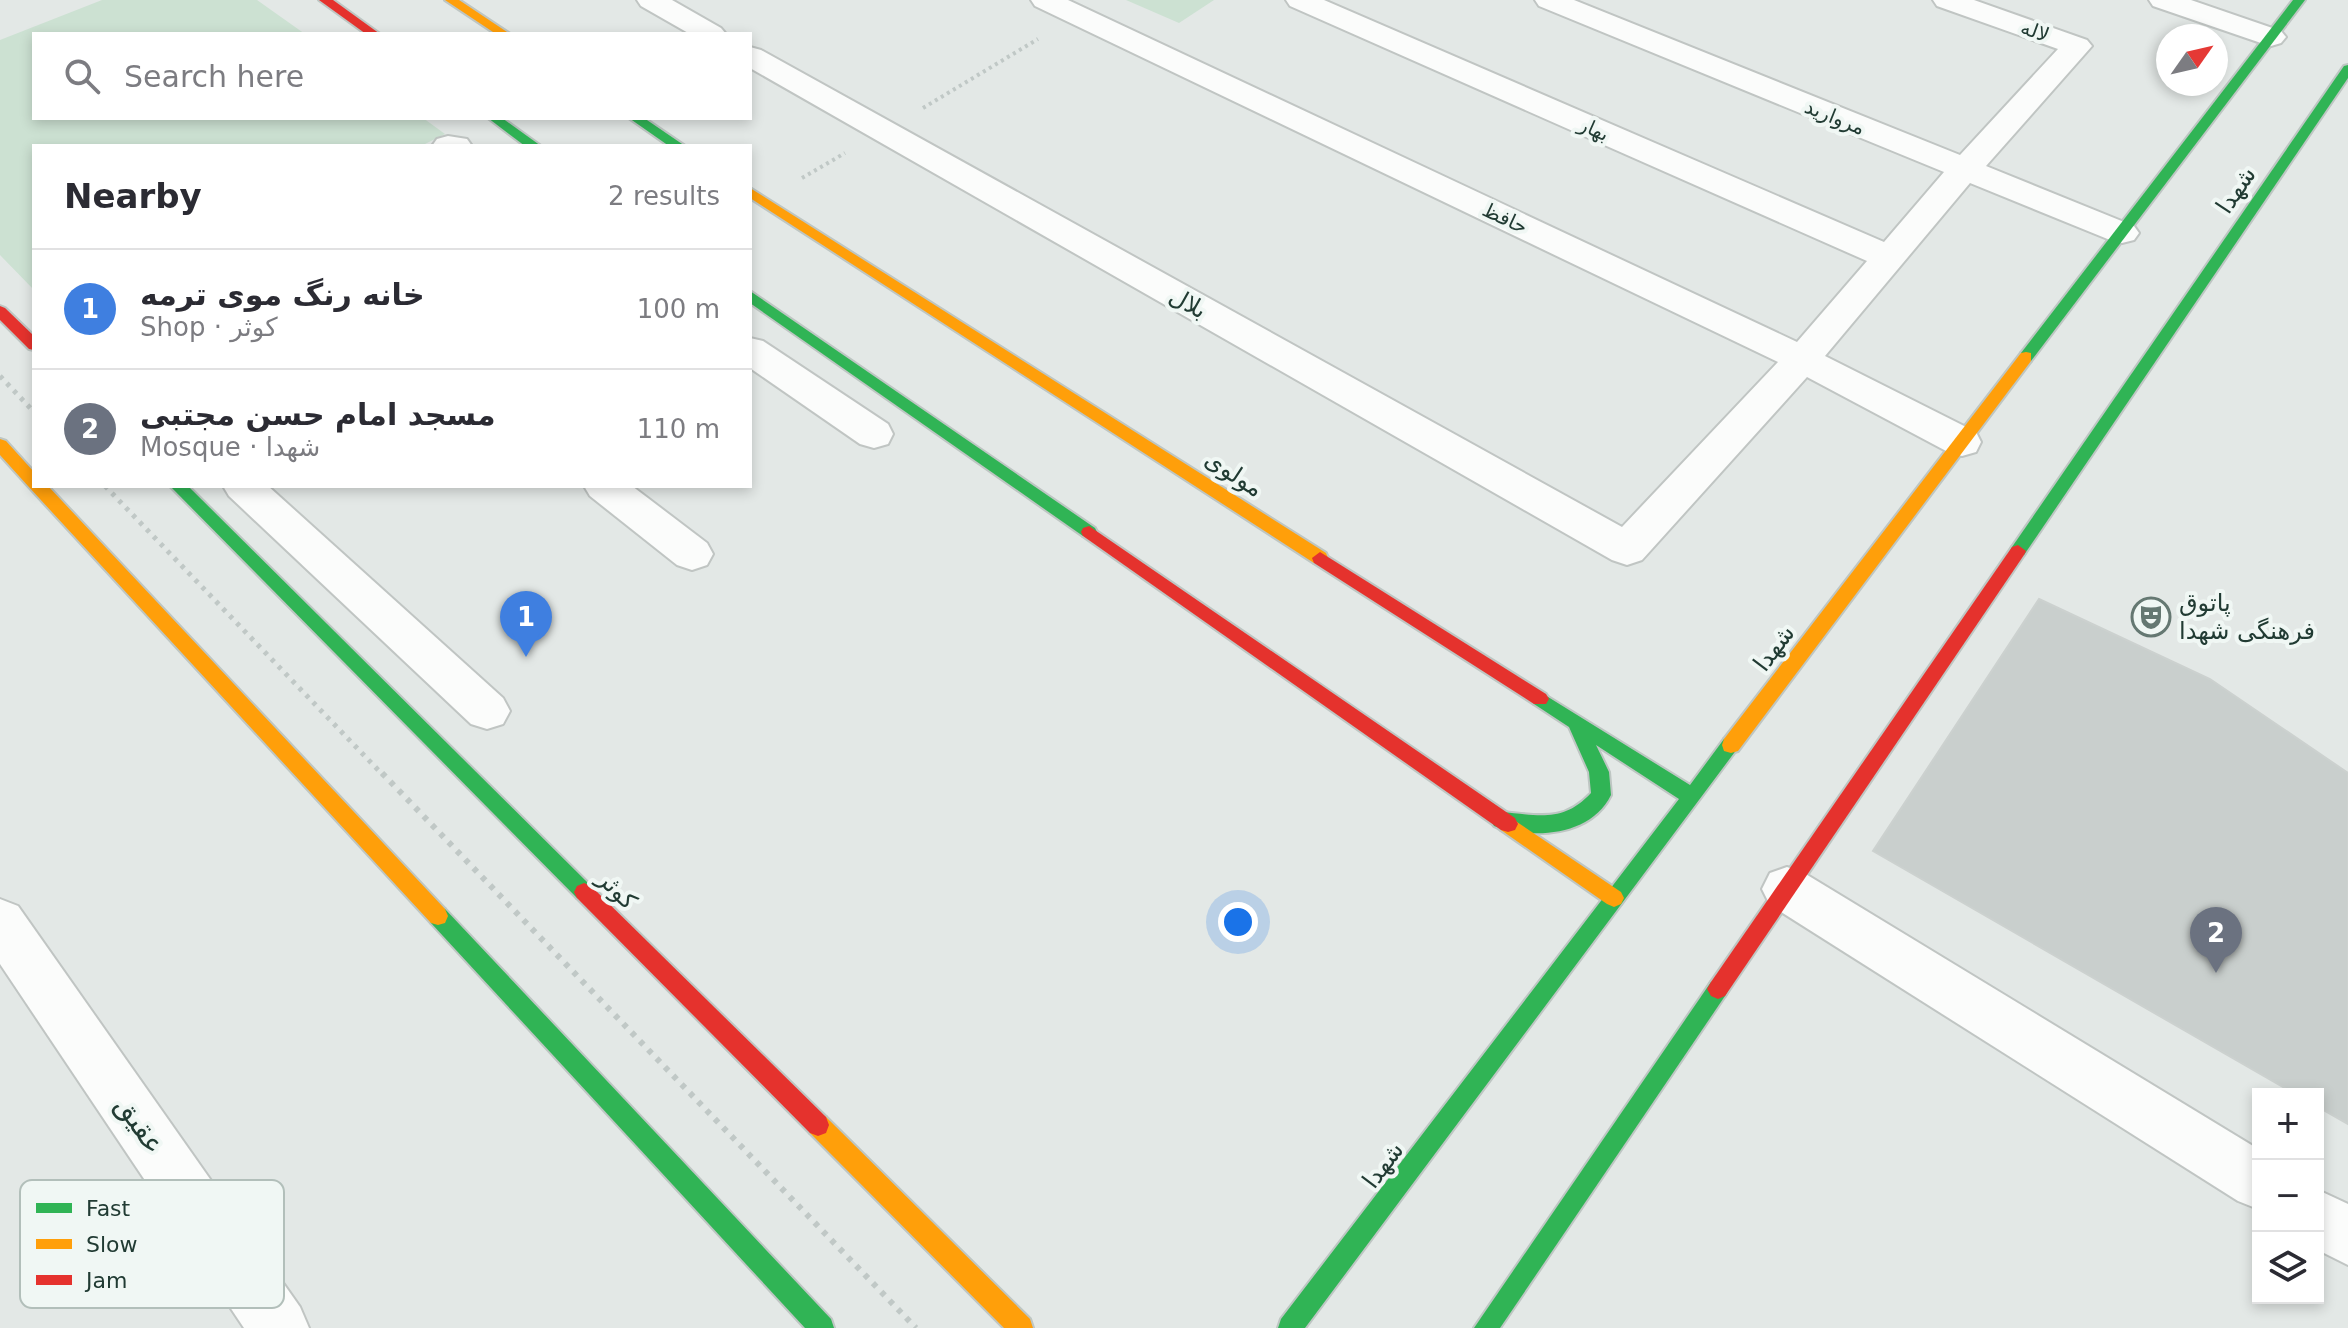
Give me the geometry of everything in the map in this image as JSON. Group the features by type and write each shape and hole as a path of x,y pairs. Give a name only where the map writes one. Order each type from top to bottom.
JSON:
{"street":[{"path":"325,0 371,32"},
{"path":"451,0 501,32"},
{"path":"651,0 707,32"},
{"name":"حافظ","path":"1045,0 1802,359 1962,442"},
{"name":"بهار","path":"1300,0 1888,257"},
{"name":"مروارید","path":"1549,0 2122,233"},
{"name":"لاله","path":"1947,0 2077,46 1965,169"},
{"path":"2163,0 2271,37"},
{"name":"شهدا","path":"1290,1328 1691,796 2299,0"},
{"name":"بلال","path":"752,57 1627,549 1802,359"},
{"name":"شهدا","path":"1486,1328 2348,69"},
{"path":"497,120 531,144"},
{"path":"638,120 675,144"},
{"path":"1802,359 1965,169"},
{"name":"مولوی","path":"752,193 1691,796"},
{"path":"752,297 1614,898"},
{"path":"0,311 32,343"},
{"path":"752,351 874,434"},
{"path":"0,445 32,480"},
{"path":"40,488 822,1328"},
{"name":"کوثر","path":"180,488 1021,1328"},
{"path":"607,488 692,554"},
{"path":"211,519 254,489 487,711"},
{"path":"1501,820 1551,825 1583,815 1601,795 1599,772 1576,722"},
{"path":"1787,889 2252,1177"},
{"name":"عقیق","path":"0,922 177,1180"},
{"path":"2324,1222 2348,1236"},
{"name":"عقیق","path":"265,1308 279,1328"}],"path":[{"path":"0,376 32,410"},
{"path":"107,488 916,1328"}],"green space":[{"path":"102,0 257,0 302,32 32,32 32,120 426,120 445,134 425,144 32,144 32,288 0,255 0,40"},
{"path":"1126,0 1214,0 1179,23"}],"building":[{"path":"2039,599 2210,679 2348,773 2348,1124 2324,1110 2324,1088 2285,1088 1873,851"}],"traffic: fast":[{"path":"2026,357 2299,0"},
{"path":"2018,551 2348,69"},
{"path":"497,120 531,144"},
{"path":"638,120 675,144"},
{"path":"752,297 1089,532"},
{"path":"180,488 584,892"},
{"path":"1540,699 1691,796"},
{"path":"1501,820 1551,825 1583,815 1601,795 1599,772 1576,722"},
{"path":"1290,1328 1731,745"},
{"path":"438,916 822,1328"},
{"path":"1486,1328 1718,989"}],"traffic: slow":[{"path":"451,0 501,32"},
{"path":"752,193 1320,558"},
{"path":"1731,745 2026,357"},
{"path":"0,445 32,480"},
{"path":"40,488 438,916"},
{"path":"1508,824 1614,898"},
{"path":"818,1125 1021,1328"}],"traffic: jam":[{"path":"325,0 371,32"},
{"path":"0,311 32,343"},
{"path":"1089,532 1508,824"},
{"path":"1718,989 2018,551"},
{"path":"1320,558 1540,699"},
{"path":"584,892 818,1125"}],"place":[{"name":"پاتوق فرهنگی شهدا","path":"2151,617"},
{"name":"خانه رنگ موی ترمه","path":"526,657"},
{"name":"مسجد امام حسن مجتبی","path":"2216,973"}]}
